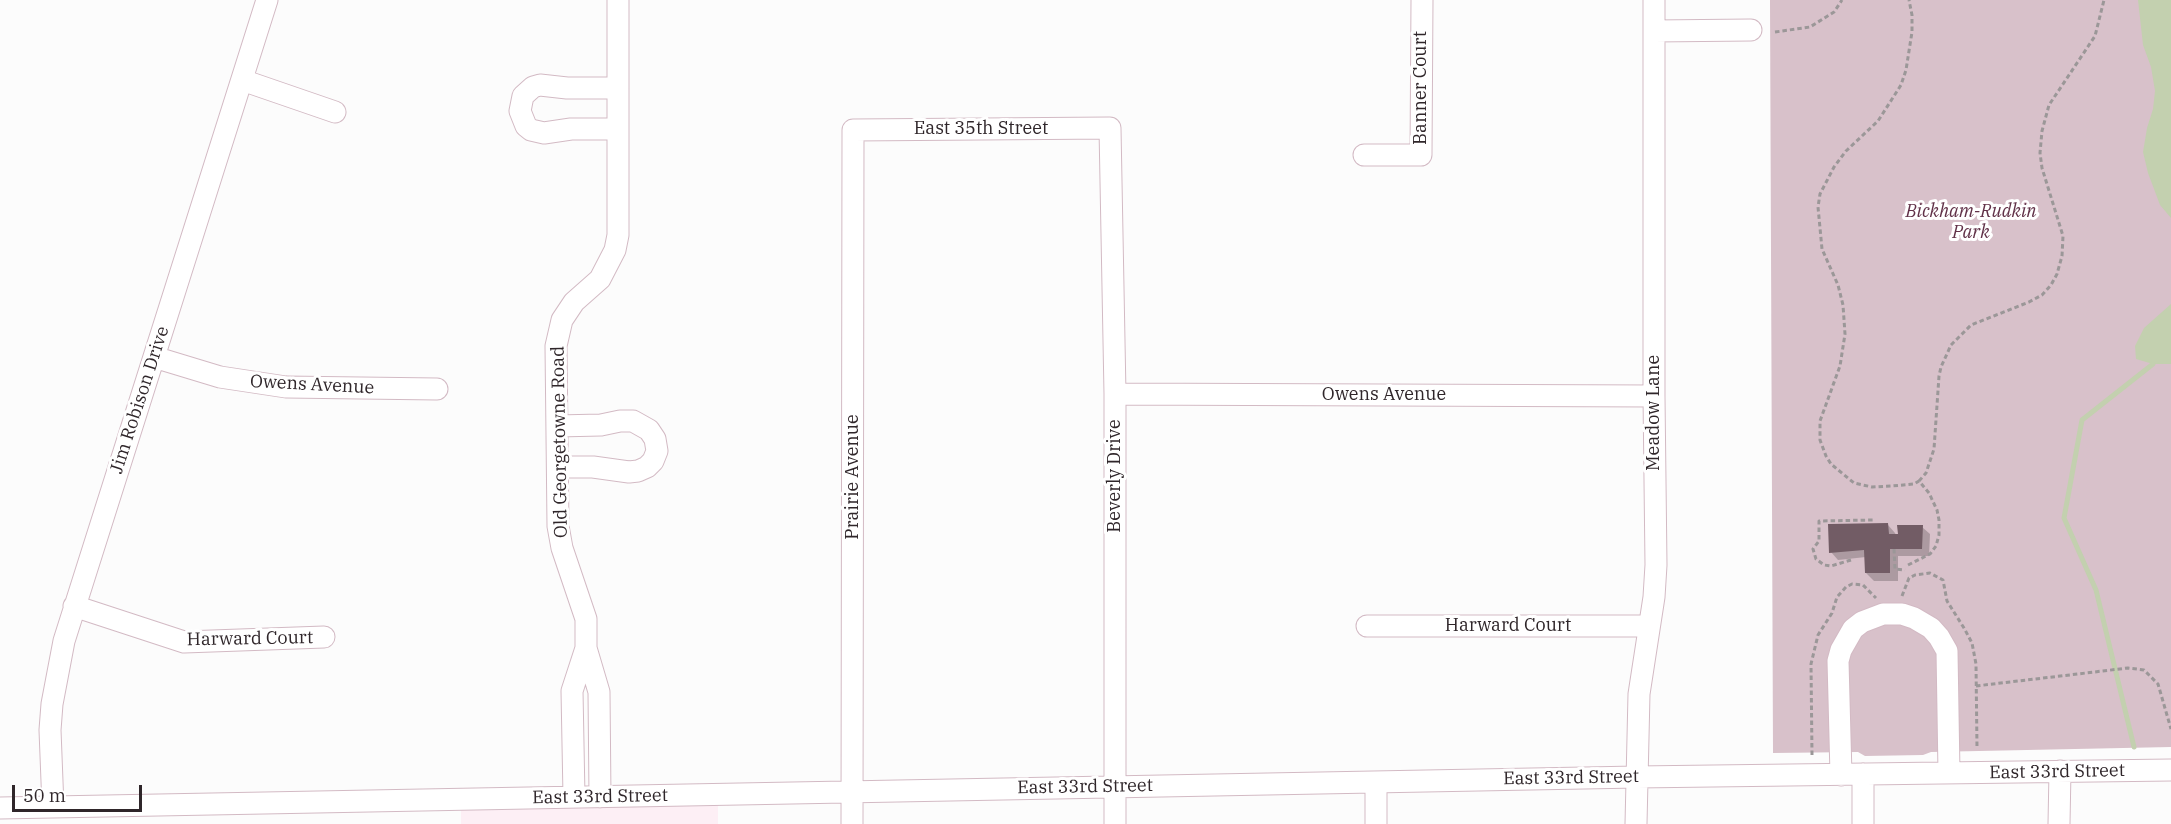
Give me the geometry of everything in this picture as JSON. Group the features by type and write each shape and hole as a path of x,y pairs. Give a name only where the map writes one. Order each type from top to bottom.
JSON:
{"street":[{"name":"Jim Robison Drive","path":"53,807 50,730 57,670 74,606 267,0"},
{"name":"Old Georgetowne Road","path":"600,796 599,692 586,648 586,619 582,602 562,548 558,526 556,346 562,320 574,302 600,279 615,250 619,217 618,0"},
{"name":"Banner Court","path":"1364,155 1421,155 1422,0"},
{"name":"Meadow Lane","path":"1636,824 1639,694 1656,564 1654,0"},
{"path":"1654,31 1751,30"},
{"path":"242,80 335,112"},
{"path":"618,88 567,88 540,85 532,87 523,96 520,111 526,126 531,130 544,133 571,129 618,129"},
{"name":"East 35th Street","path":"853,130 1110,128"},
{"name":"Beverly Drive","path":"1110,128 1114,394 1115,824"},
{"name":"Prairie Avenue","path":"852,824 853,130"},
{"name":"Owens Avenue","path":"154,357 220,377 286,387 437,389"},
{"name":"Owens Avenue","path":"1114,394 1654,396"},
{"path":"557,426 590,426 633,421 649,430 655,439 657,451 654,461 638,471 558,467"},
{"name":"Harward Court","path":"74,606 184,642 324,637"},
{"path":"1841,775 1838,661 1841,650 1853,629 1862,622 1883,614 1902,614 1914,618 1931,628 1947,651 1949,773"},
{"name":"Harward Court","path":"1367,626 1649,626"},
{"name":"Old Georgetowne Road","path":"574,797 572,691 586,648"},
{"path":"572,702 599,702"},
{"name":"East 33rd Street","path":"0,808 1637,777 2171,770"},
{"path":"2059,824 2060,771"},
{"path":"1863,774 1863,824"},
{"path":"1376,782 1376,824"}],"path":[{"path":"1775,32 1810,27 1834,12 1842,0"},
{"path":"1909,0 1912,32 1901,85 1878,121 1846,151 1834,167 1820,194 1818,218 1822,249 1838,285 1843,305 1845,334 1840,366 1823,411 1819,431 1820,440 1826,456 1841,474 1854,483 1872,487 1914,484 1926,472 1934,449 1939,376 1951,345 1971,325 2042,295 2057,274 2062,256 2063,236 2042,168 2040,153 2042,130 2049,105 2095,36 2104,0"},
{"path":"1908,565 1933,551 1939,535 1934,501 1919,481"},
{"path":"1851,560 1831,566 1824,565 1816,559 1814,549 1819,541 1819,520 1873,520"},
{"path":"1894,549 1895,569 1905,570"},
{"path":"1895,598 1903,596 1909,578 1915,575 1930,573 1943,580 1947,601 1964,628 1976,664 1977,748"},
{"path":"1812,755 1811,664 1818,635 1832,613 1837,597 1851,584 1863,585 1875,598 1880,599"},
{"path":"1976,686 2128,668 2144,670 2158,684 2171,729"}],"shaded area":[{"path":"2138,0 2171,0 2171,218 2160,205 2143,152 2155,91 2151,67 2143,45"},
{"path":"2171,304 2171,364 2153,364 2136,359 2135,346 2144,328"},
{"path":"718,794 718,824 461,824 461,800"}],"green space":[{"name":"Bickham-Rudkin Park","path":"1770,0 2171,0 2171,747 1931,752 1923,755 1865,756 1858,752 1773,753"}],"building":[{"path":"1888,523 1889,534 1898,534 1897,525 1923,525 1922,549 1890,549 1890,573 1865,573 1864,550 1829,553 1828,524"}],"waterway":[{"path":"2134,747 2096,590 2064,518 2082,420 2153,364"}]}
